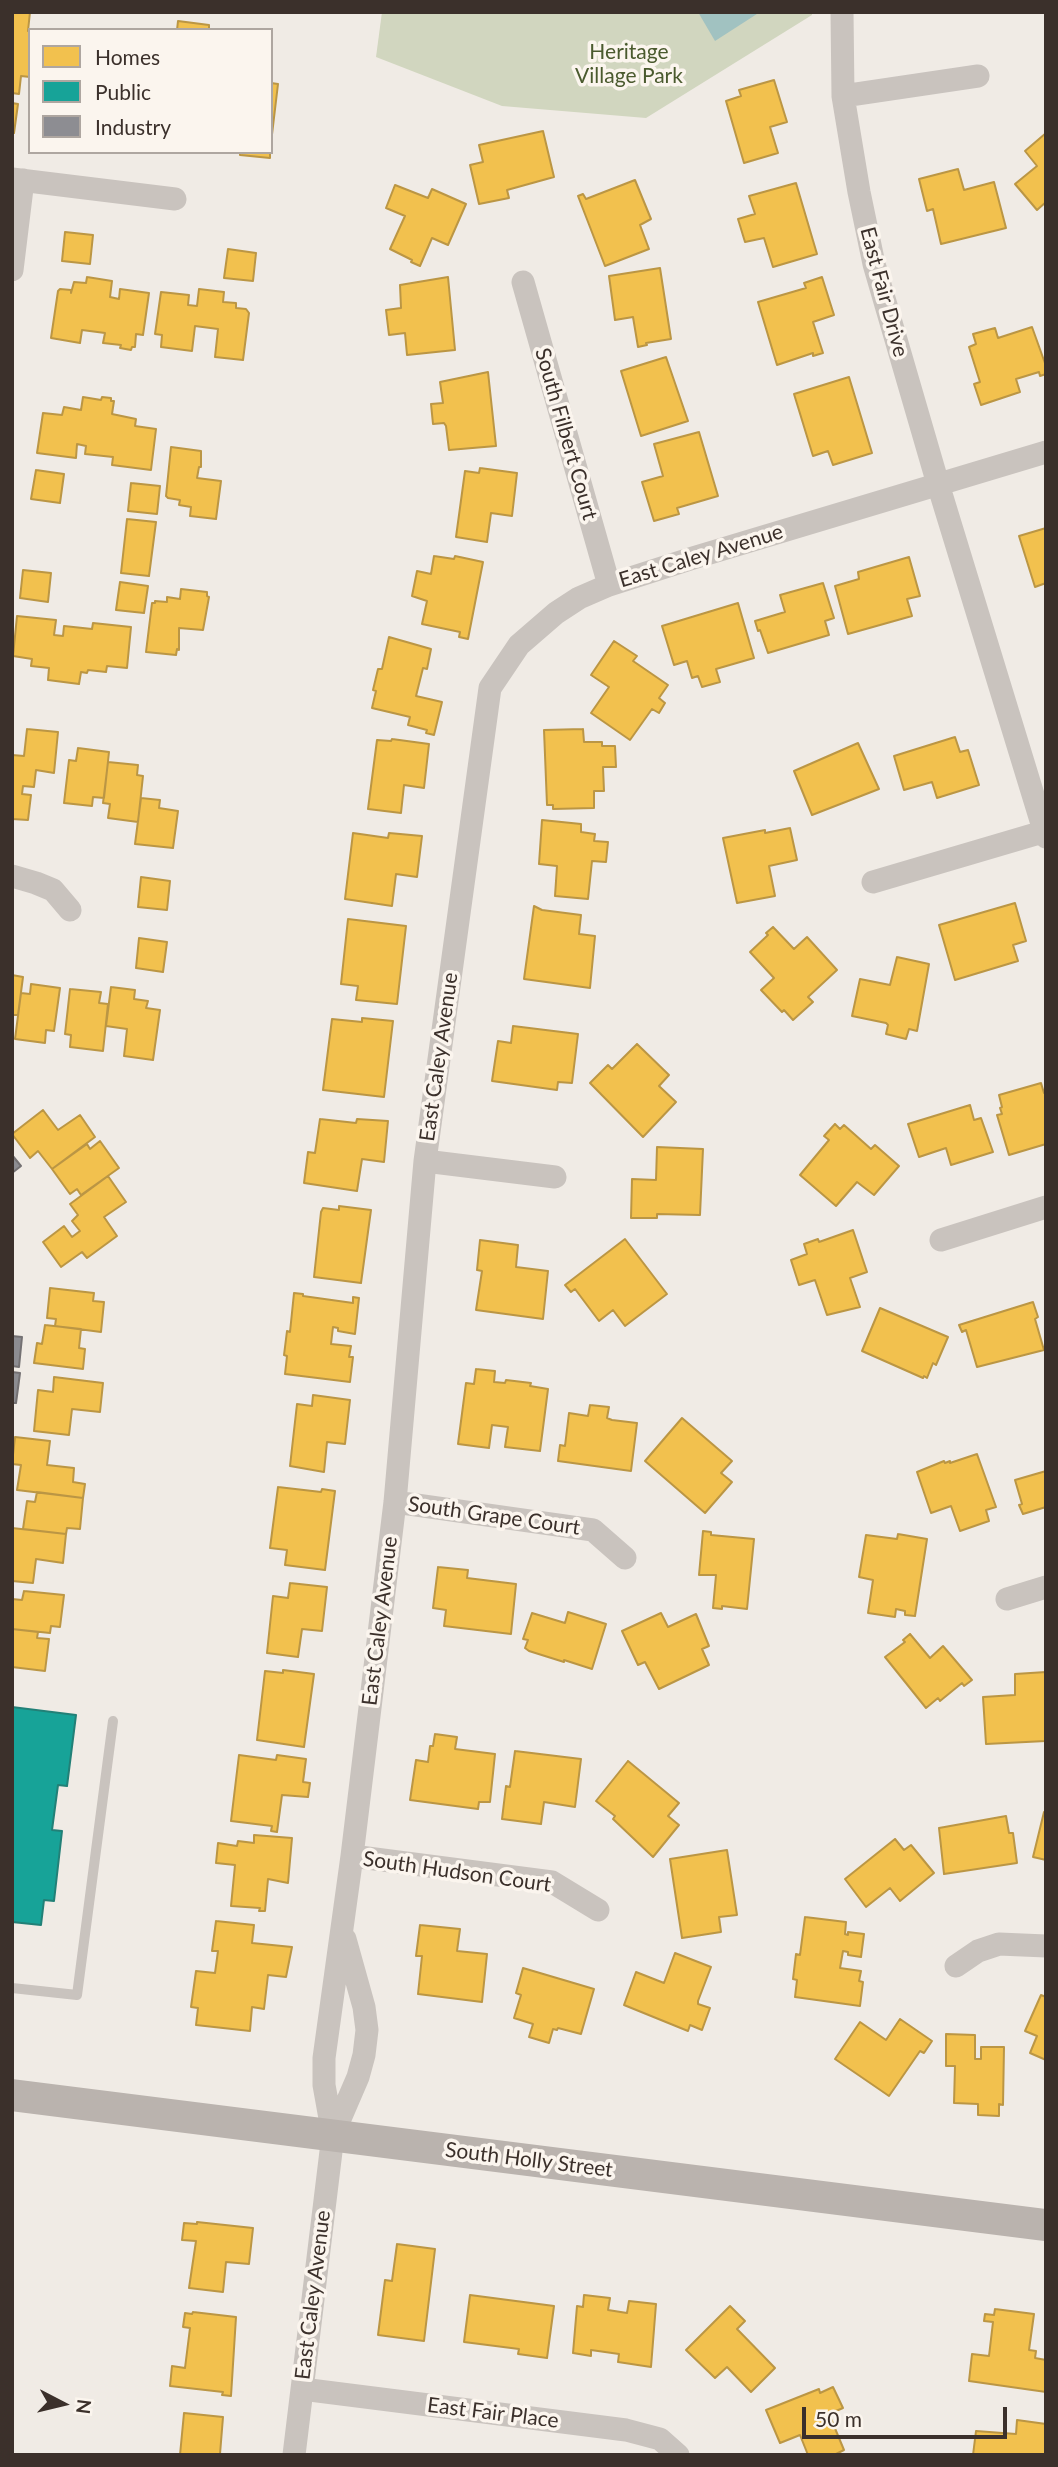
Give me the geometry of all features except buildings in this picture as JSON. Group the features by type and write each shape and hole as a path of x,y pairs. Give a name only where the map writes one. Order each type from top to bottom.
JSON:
{"main road":[{"name":"South Holly Street","path":"12,2095 1046,2225"}],"street":[{"name":"East Fair Drive","path":"842,12 843,96 874,264 937,484 1045,833"},
{"path":"843,96 978,76"},
{"path":"12,270 18,179 175,199"},
{"name":"South Filbert Court","path":"523,282 609,585"},
{"path":"937,484 1046,452"},
{"name":"East Caley Avenue","path":"333,2135 324,2085 324,2058 352,1856 395,1502 425,1161 491,688 519,645 546,621 579,598 609,585 937,484"},
{"path":"873,882 1045,833"},
{"path":"12,876 53,890 70,910"},
{"path":"425,1161 555,1177"},
{"path":"941,1240 1046,1207"},
{"name":"South Grape Court","path":"395,1502 593,1530 625,1558"},
{"path":"1007,1599 1046,1587"},
{"name":"South Hudson Court","path":"352,1856 552,1882 598,1910"},
{"name":"East Caley Avenue","path":"293,2455 333,2135 358,2077 364,2055 364,2007 342,1929"},
{"path":"956,1966 978,1951 999,1944 1046,1946"},
{"name":"East Fair Place","path":"302,2389 626,2430 660,2440 678,2455"}],"lane":[{"path":"12,1988 77,1995 113,1721"}],"green space":[{"name":"Heritage Village Park","path":"382,12 812,12 812,15 646,118 502,106 376,57"}],"water":[{"path":"698,12 760,12 715,41"}]}
